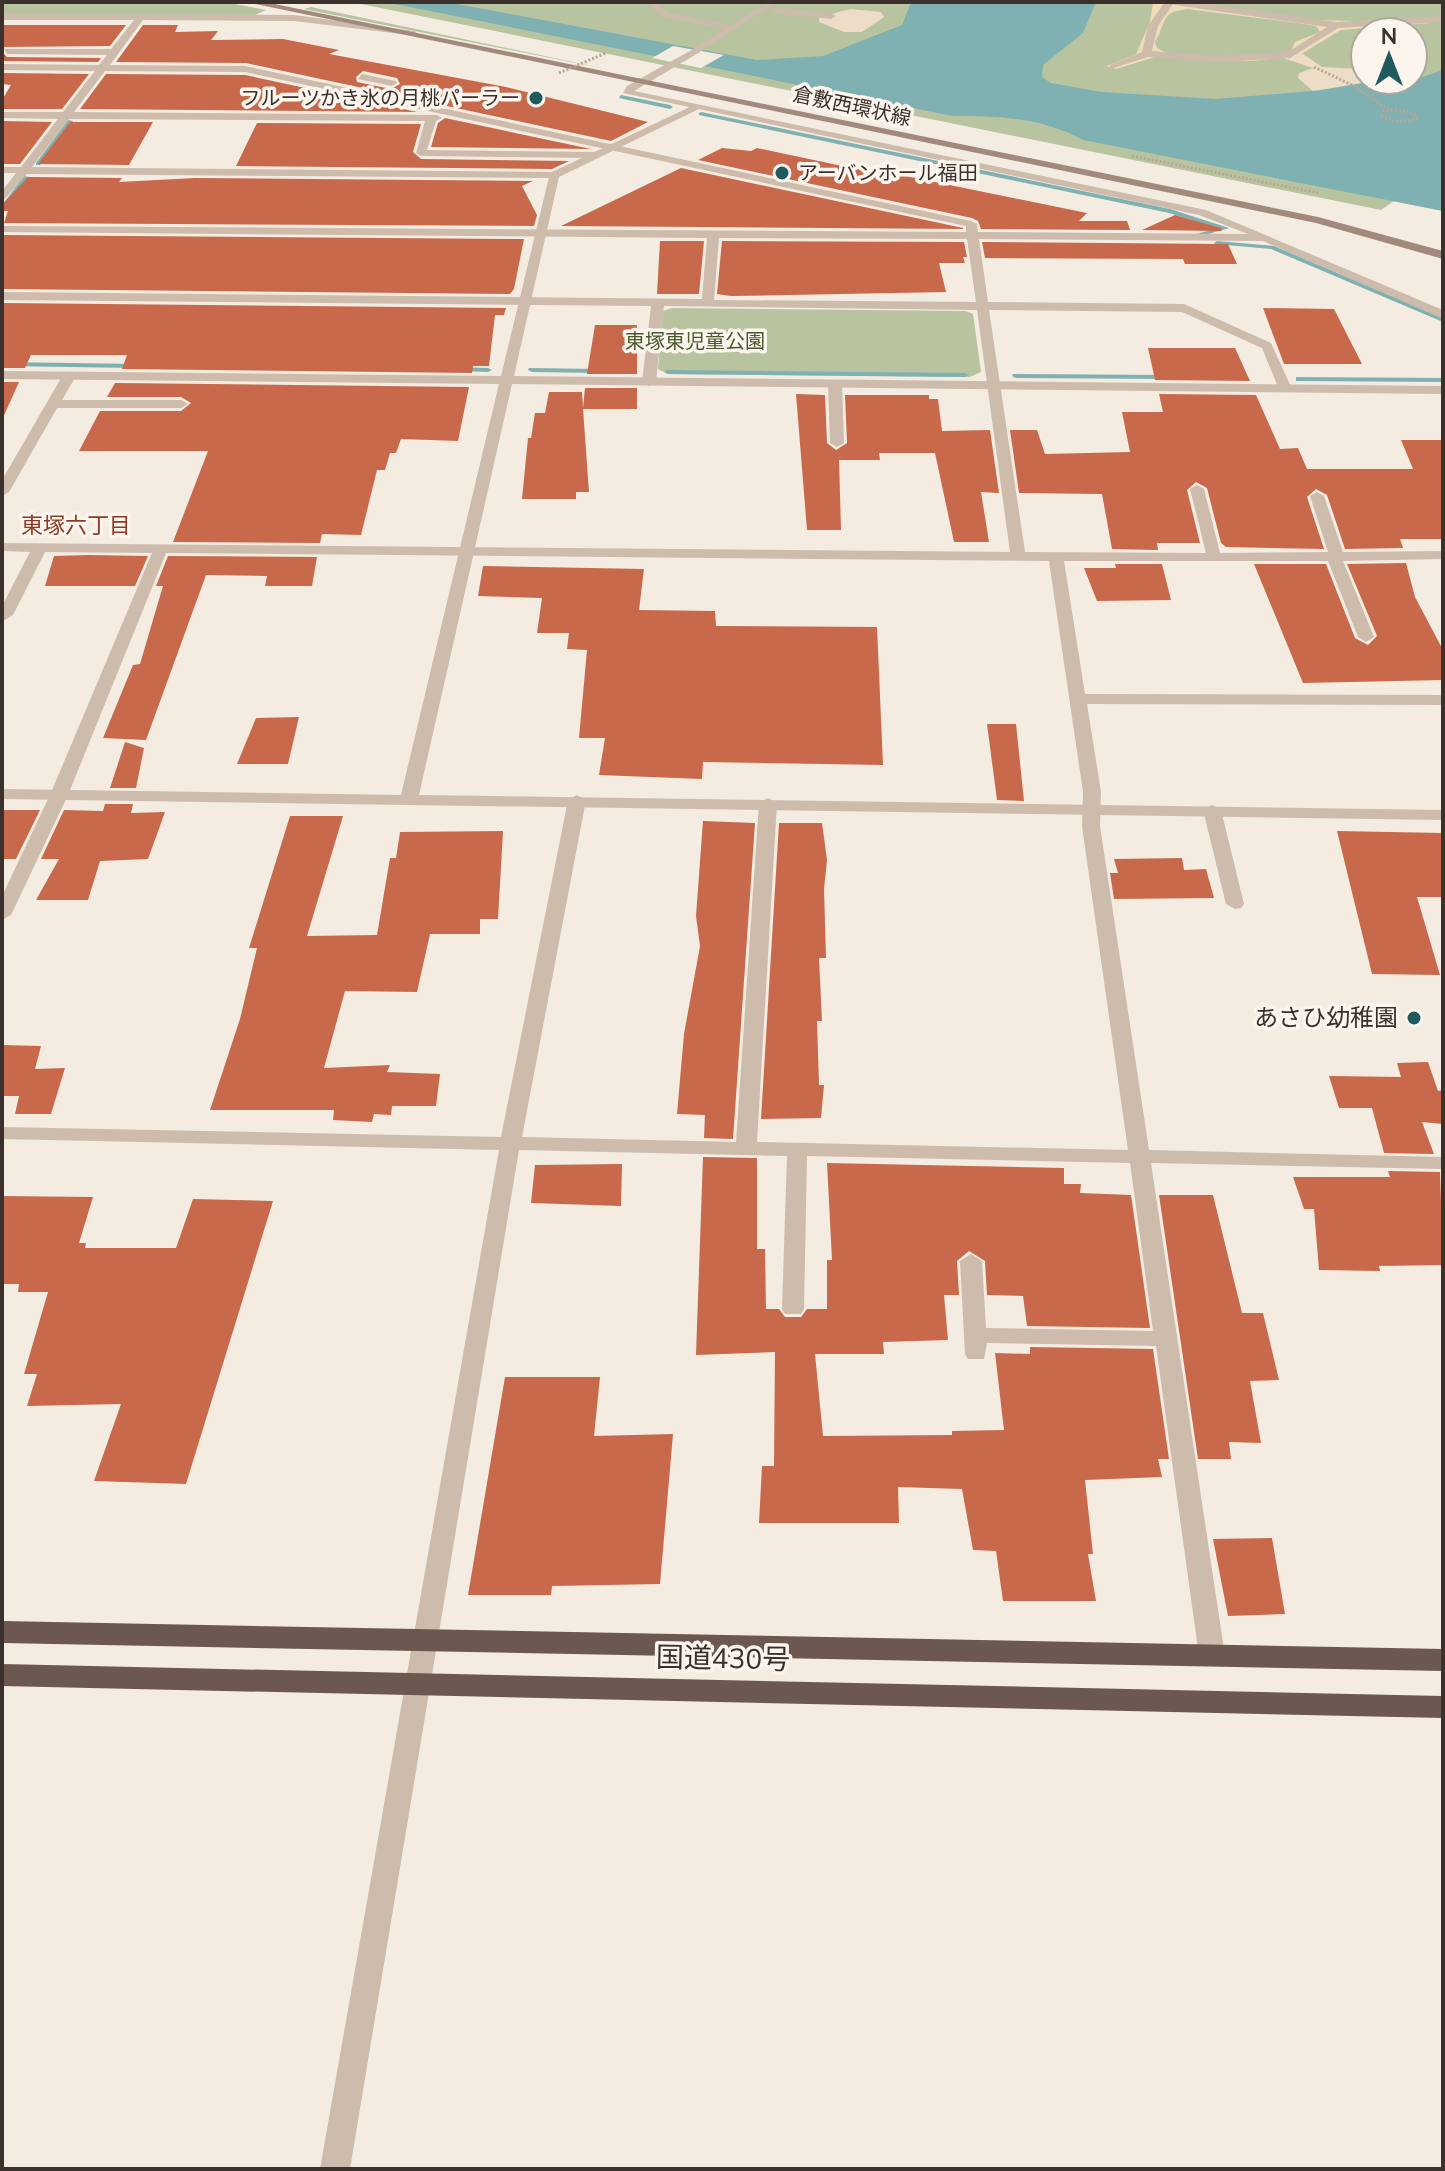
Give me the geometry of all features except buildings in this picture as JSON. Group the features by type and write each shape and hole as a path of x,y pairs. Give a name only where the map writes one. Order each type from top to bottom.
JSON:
{"highway":[{"name":"国道430号","path":"2,1632 1443,1660"},
{"name":"国道430号","path":"2,1675 1443,1707"}],"main road":[{"name":"倉敷西環状線","path":"251,2 274,12 293,6 415,34 1318,220 1443,255"},
{"path":"261,2 274,12"},
{"name":"倉敷西環状線","path":"307,2 1359,218"}],"street":[{"path":"1147,54 1147,43 1163,7 1172,2 1336,25 1443,19"},
{"path":"774,6 831,16"},
{"path":"2,17 141,17 274,12 415,34"},
{"path":"2,199 141,17"},
{"path":"1114,67 1147,54 1217,59 1290,55 1336,25"},
{"path":"697,50 642,81 628,93 1202,212 1443,314"},
{"path":"7,51 114,52"},
{"path":"2,67 245,69 971,224 1018,557"},
{"path":"339,89 365,77 392,83"},
{"path":"2,170 554,175 696,108"},
{"path":"2,115 431,119 460,115"},
{"path":"431,119 421,153 596,155"},
{"path":"409,799 554,175"},
{"path":"2,229 1265,238"},
{"path":"708,303 713,235"},
{"path":"2,296 1184,308 1267,346 1285,389"},
{"path":"649,382 658,303"},
{"path":"2,375 1443,390"},
{"path":"2,492 69,376"},
{"path":"835,384 837,443"},
{"path":"53,404 181,404"},
{"path":"1197,489 1214,558"},
{"path":"1317,496 1366,637"},
{"path":"2,547 1018,557 1443,555"},
{"path":"5,615 40,547"},
{"path":"2,915 59,795 161,548"},
{"path":"1056,556 1092,808 1091,826 1212,1656"},
{"path":"1077,699 1443,700"},
{"path":"2,794 1443,815"},
{"path":"335,2169 510,1144 577,800"},
{"path":"746,1149 768,803"},
{"path":"1212,810 1235,904"},
{"path":"2,1133 1443,1163"},
{"path":"793,1309 797,1150"},
{"path":"971,1261 976,1344 1165,1339"}],"lane":[{"path":"651,2 666,15 734,28"},
{"path":"697,50 774,6"}],"path":[{"path":"559,73 606,53"},
{"path":"1290,55 1354,86 1389,110 1414,113 1419,119 1399,122 1380,116 1389,110"}],"green space":[{"path":"2,2 224,2 266,10 255,15 2,15"},
{"path":"351,2 1443,2 1443,211 1394,201 1381,210"},
{"path":"311,7 616,71 304,9"},
{"name":"東塚東児童公園","path":"672,308 966,311 973,314 981,372 970,377 667,374 658,369 663,311"}],"sand":[{"path":"1153,2 1194,2 1316,20 1349,21 1349,29 1341,30 1298,56 1252,61 1155,57 1116,69 1107,66 1136,54 1150,22","holes":["1187,9 1316,26 1320,32 1295,42 1291,51 1260,56 1185,57 1157,48 1155,42 1168,15"]}],"shaded area":[{"path":"851,9 881,12 884,17 862,32 844,32 819,22 819,17"},
{"path":"1303,54 1322,67 1349,68 1349,85 1313,91 1298,78 1299,73 1313,68 1283,58"}],"water":[{"path":"385,2 446,2 757,60 823,56 902,25 911,2 1096,2 1083,33 1043,65 1042,77 1051,83 1101,92 1216,99 1349,85 1349,96 1429,96 1429,75 1443,70 1443,211 1083,140 1036,122 953,116"}],"pier":[{"path":"673,46 724,55 701,68 652,58"}],"waterway":[{"path":"621,97 670,107"},
{"path":"701,114 1170,211 1226,228 1198,235"},
{"path":"38,164 70,121"},
{"path":"2,209 26,177"},
{"path":"1217,243 1272,247 1443,320"},
{"path":"2,364 137,366"},
{"path":"459,369 488,370"},
{"path":"532,370 599,371"},
{"path":"669,372 965,375"},
{"path":"1016,376 1167,377"},
{"path":"1299,379 1443,380"}],"place":[{"name":"フルーツかき氷の月桃パーラー","path":"536,98"},
{"name":"アーバンホール福田","path":"782,173"},
{"name":"あさひ幼稚園","path":"1414,1018"}],"district":[{"name":"東塚六丁目","path":"76,525"}]}
